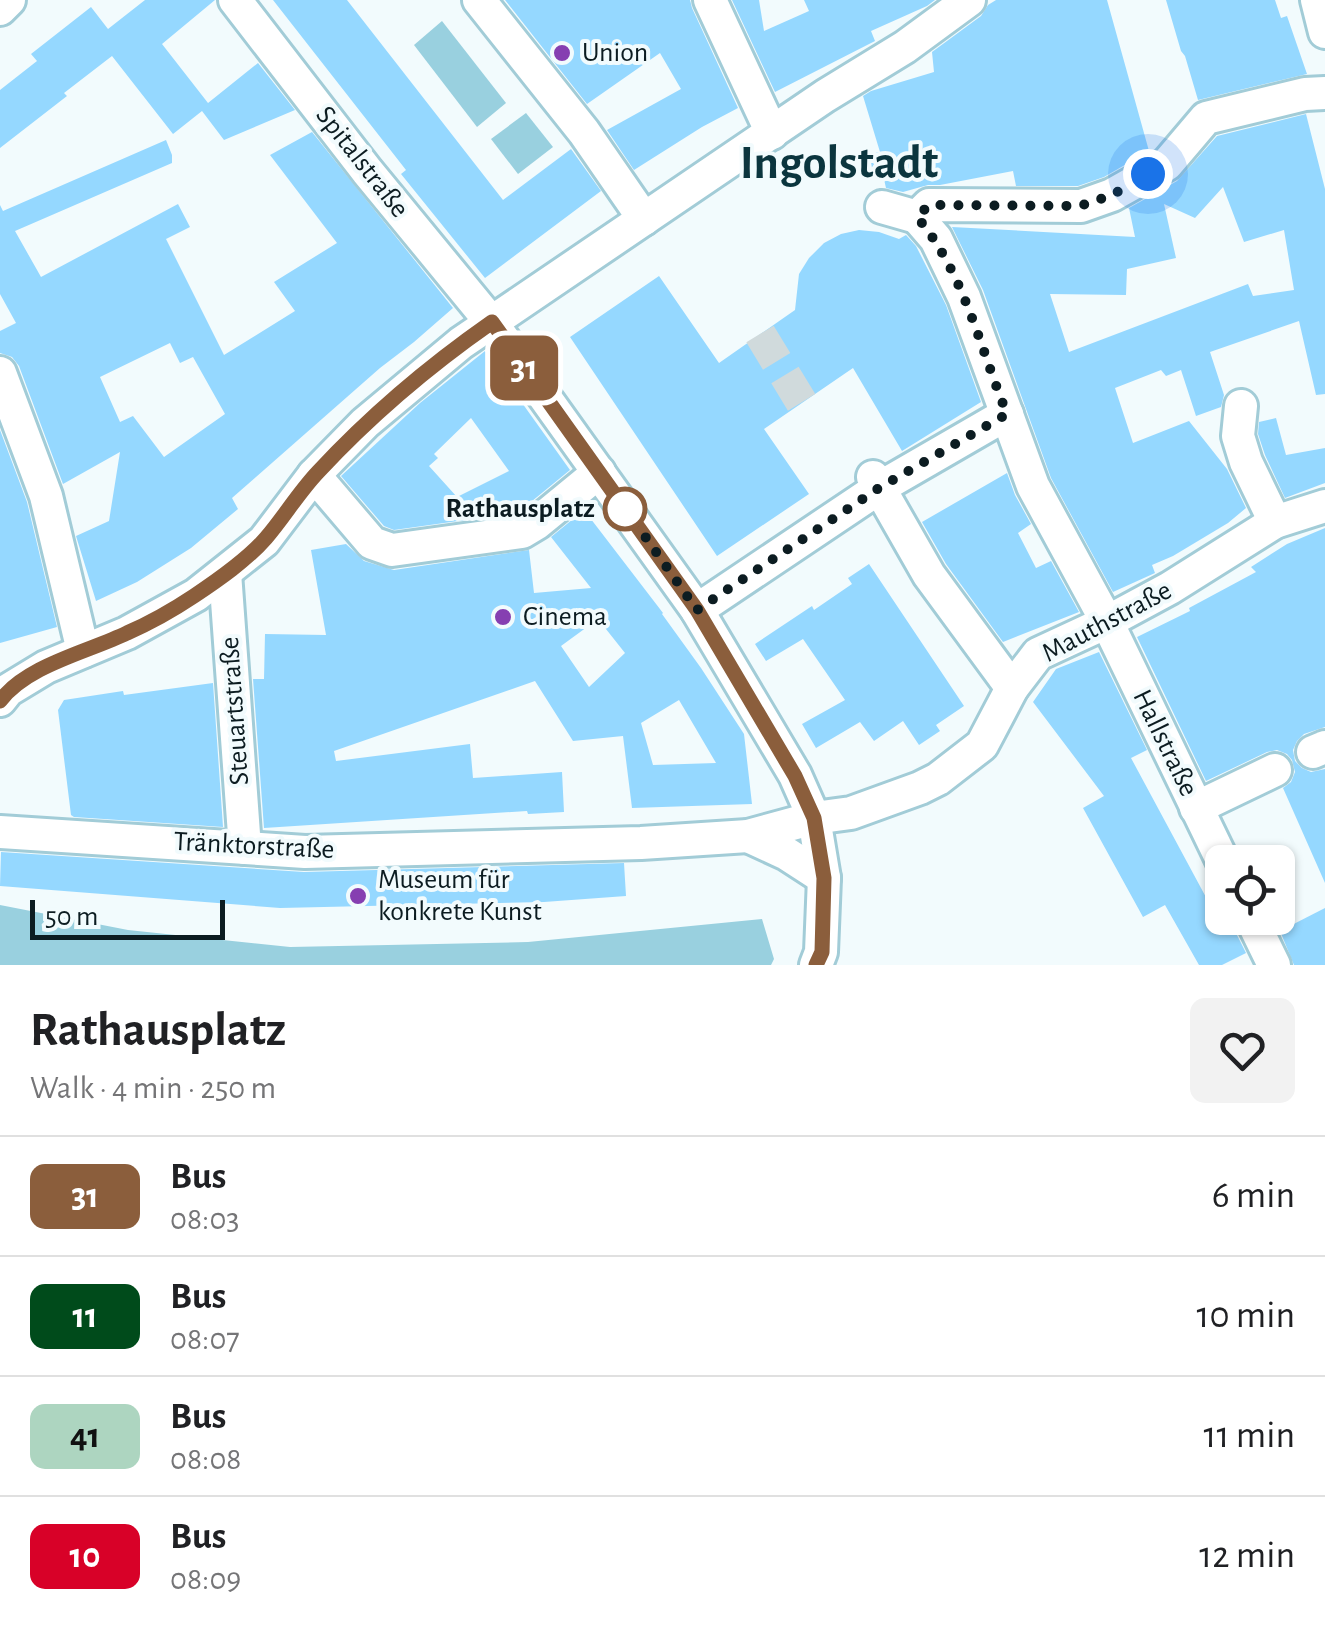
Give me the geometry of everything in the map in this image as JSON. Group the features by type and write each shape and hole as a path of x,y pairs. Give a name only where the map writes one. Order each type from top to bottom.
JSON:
{"street":[{"path":"0,8 9,0"},
{"name":"Spitalstraße","path":"235,0 492,322 697,610 795,776 814,818 824,878 822,952 816,965"},
{"path":"479,0 584,132 644,219"},
{"path":"710,0 772,133"},
{"path":"3,689 164,615 225,573 264,541 314,476 365,423 461,343 969,0"},
{"path":"1317,0 1325,32"},
{"path":"882,207 917,217 929,205 1080,206 1112,195 1167,164 1206,118 1304,94 1325,93"},
{"name":"Hallstraße","path":"917,217 936,239 964,297 1033,486 1111,620 1215,845"},
{"path":"0,372 46,496 83,651"},
{"path":"1241,406 1238,436 1275,522"},
{"path":"697,610 879,488 1006,410"},
{"path":"314,476 372,543 392,550 522,532 599,472"},
{"path":"879,488 938,588 1012,688"},
{"name":"Mauthstraße","path":"814,818 872,807 938,779 982,745 1012,688 1038,654 1184,580 1275,522 1325,506"},
{"name":"Steuartstraße","path":"225,573 244,848"},
{"path":"1196,808 1276,770"},
{"name":"Tränktorstraße","path":"0,832 305,852 748,836 814,818"},
{"name":"Tränktorstraße","path":"748,836 787,854 824,878"},
{"path":"1259,935 1274,965"}],"shaded area":[{"path":"442,21 506,103 477,127 414,45"},
{"path":"526,113 553,147 518,174 491,139"},
{"path":"0,905 128,930 290,947 528,942 762,919 774,959 771,965 0,965"}],"building":[{"path":"145,0 215,0 162,44 208,103 258,63 295,110 224,140 202,111 173,134 112,56 0,148 0,90 37,61 31,54 91,7 108,29"},
{"path":"273,0 347,0 503,200 571,149 601,191 485,278 401,174 406,170"},
{"path":"505,0 690,0 738,108 634,170 607,130 681,89 660,53 587,104"},
{"path":"732,0 759,0 764,31 809,11 804,0 935,0 871,31 875,41 775,92"},
{"path":"996,0 1107,0 1149,151 1104,177 1078,186 1016,186 1013,171 903,192 886,188 883,175 874,177 869,154 880,152 863,96 934,72 932,52"},
{"path":"1166,0 1275,0 1281,18 1287,16 1307,74 1198,100"},
{"path":"1306,114 1325,189 1325,394 1316,395 1299,321 1210,352 1224,395 1221,407 1196,416 1181,370 1166,376 1161,370 1115,388 1133,443 1189,421 1227,469 1246,508 1228,523 1152,565 1155,573 1113,592 1051,478 983,290 952,227 1135,237 1129,208 1177,181 1217,136","holes":["1223,187 1244,242 1284,230 1294,290 1253,296 1248,284 1069,352 1050,294 1126,295 1127,269 1176,258 1164,204 1195,218"]},
{"path":"312,132 453,308 232,498 238,509 191,548 137,582 96,601 76,536 109,521 120,452 63,484 19,366 12,357 0,353 0,331 16,323 0,294 0,205 3,211 166,140 172,163 15,231 41,277 178,204 190,227 166,239 224,355 295,311 274,282 337,243 270,155","holes":["170,343 180,363 193,357 225,414 164,457 133,416 120,422 100,377"]},
{"path":"859,230 899,239 906,235 916,246 946,305 981,402 902,451 853,368 764,429 809,494 717,556 570,337 659,276 719,363 795,310 799,274 824,243"},
{"path":"485,351 570,470 526,506 523,502 524,508 515,513 394,530 384,526 341,476 420,403","holes":["471,418 509,471 457,497 429,466 438,458 434,454"]},
{"path":"1276,418 1286,455 1325,448 1325,483 1285,498 1258,434 1259,422"},
{"path":"0,430 27,502 57,627 0,643"},
{"path":"1007,473 1031,524 1018,533 1036,568 1051,561 1079,612 1003,642 946,564 922,522"},
{"path":"584,510 663,613 744,734 752,804 632,808 623,736 573,741 535,681 334,751 336,761 470,744 473,778 562,772 564,812 264,828 253,679 264,679 265,634 326,635 311,550 346,544 364,561 394,570 529,550 534,593 591,588 551,537","holes":["598,619 625,653 589,687 561,646","679,700 716,763 653,765 641,723"]},
{"path":"1325,528 1325,727 1304,734 1293,750 1295,761 1302,768 1311,772 1325,769 1325,883 1283,788 1295,772 1292,760 1277,750 1267,752 1206,781 1137,637 1256,572 1251,567 1287,544"},
{"path":"869,564 964,706 936,725 940,731 919,745 903,721 874,741 860,722 816,748 802,724 845,700 803,639 766,661 755,644 852,584 848,578"},
{"path":"1099,652 1147,750 1131,758 1205,895 1205,935 1237,935 1246,953 1222,965 1199,965 1165,905 1143,917 1083,808 1104,796 1033,702 1056,669"},
{"path":"213,683 223,827 71,815 58,710 64,700"},
{"path":"1,852 304,872 624,863 626,896 544,902 280,908 0,886"},
{"path":"1325,908 1325,965 1294,965 1282,935 1295,935 1295,923"}],"tunnel":[{"path":"760,334 802,403"}],"bus line":[{"name":"31","path":"0,701 8,690 46,667 164,615 225,573 264,541 314,476 365,423 492,322 697,610 795,776 814,818 824,878 822,952 816,965"}],"place":[{"name":"Union","path":"562,53"},
{"name":"Rathausplatz","path":"625,509"},
{"name":"Cinema","path":"503,617"},
{"name":"Museum für konkrete Kunst","path":"358,896"}],"district":[{"name":"Ingolstadt","path":"839,164"}],"route":[{"path":"625,509 620,501 697,610 879,488 1007,414 964,297 936,239 917,217 929,205 1080,206 1112,195 1148,174"}]}
